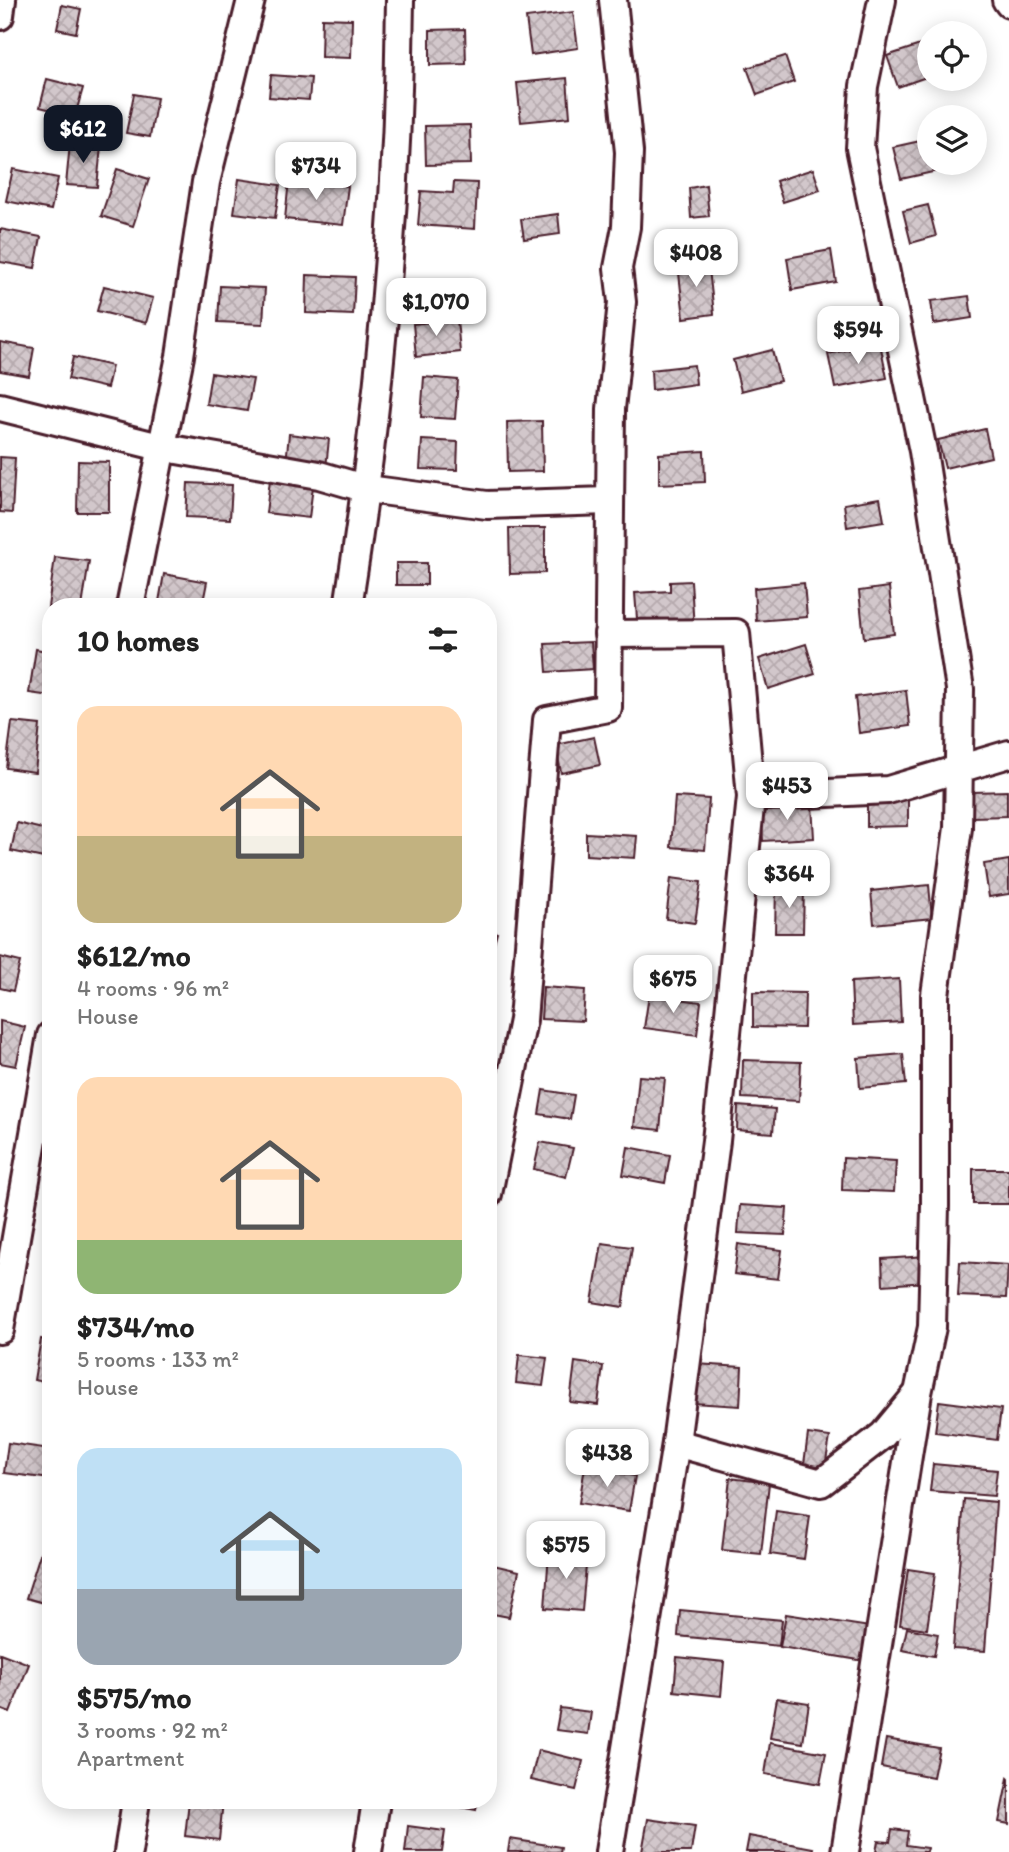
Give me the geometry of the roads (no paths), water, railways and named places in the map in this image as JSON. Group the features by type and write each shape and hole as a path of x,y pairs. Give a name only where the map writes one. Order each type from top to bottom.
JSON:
{"street":[{"path":"0,16 2,0"},
{"path":"132,598 180,356 206,183 251,0"},
{"path":"349,598 379,390 398,125 400,0"},
{"path":"497,1149 523,1020 547,720 608,708 611,409 622,302 618,268 626,227 629,152 613,0"},
{"path":"845,1852 918,1393 932,1327 936,1206 935,995 958,828 960,689 923,451 860,148 864,86 882,0"},
{"path":"0,407 160,447 319,475 367,489 487,505 608,501"},
{"path":"608,634 736,633 751,797 716,1141 676,1443 609,1852"},
{"path":"751,797 887,790 1009,754"},
{"path":"0,1330 42,1087"},
{"path":"676,1443 821,1483 883,1435 918,1393"},
{"path":"128,1852 135,1809"},
{"path":"368,1852 375,1809"}]}
